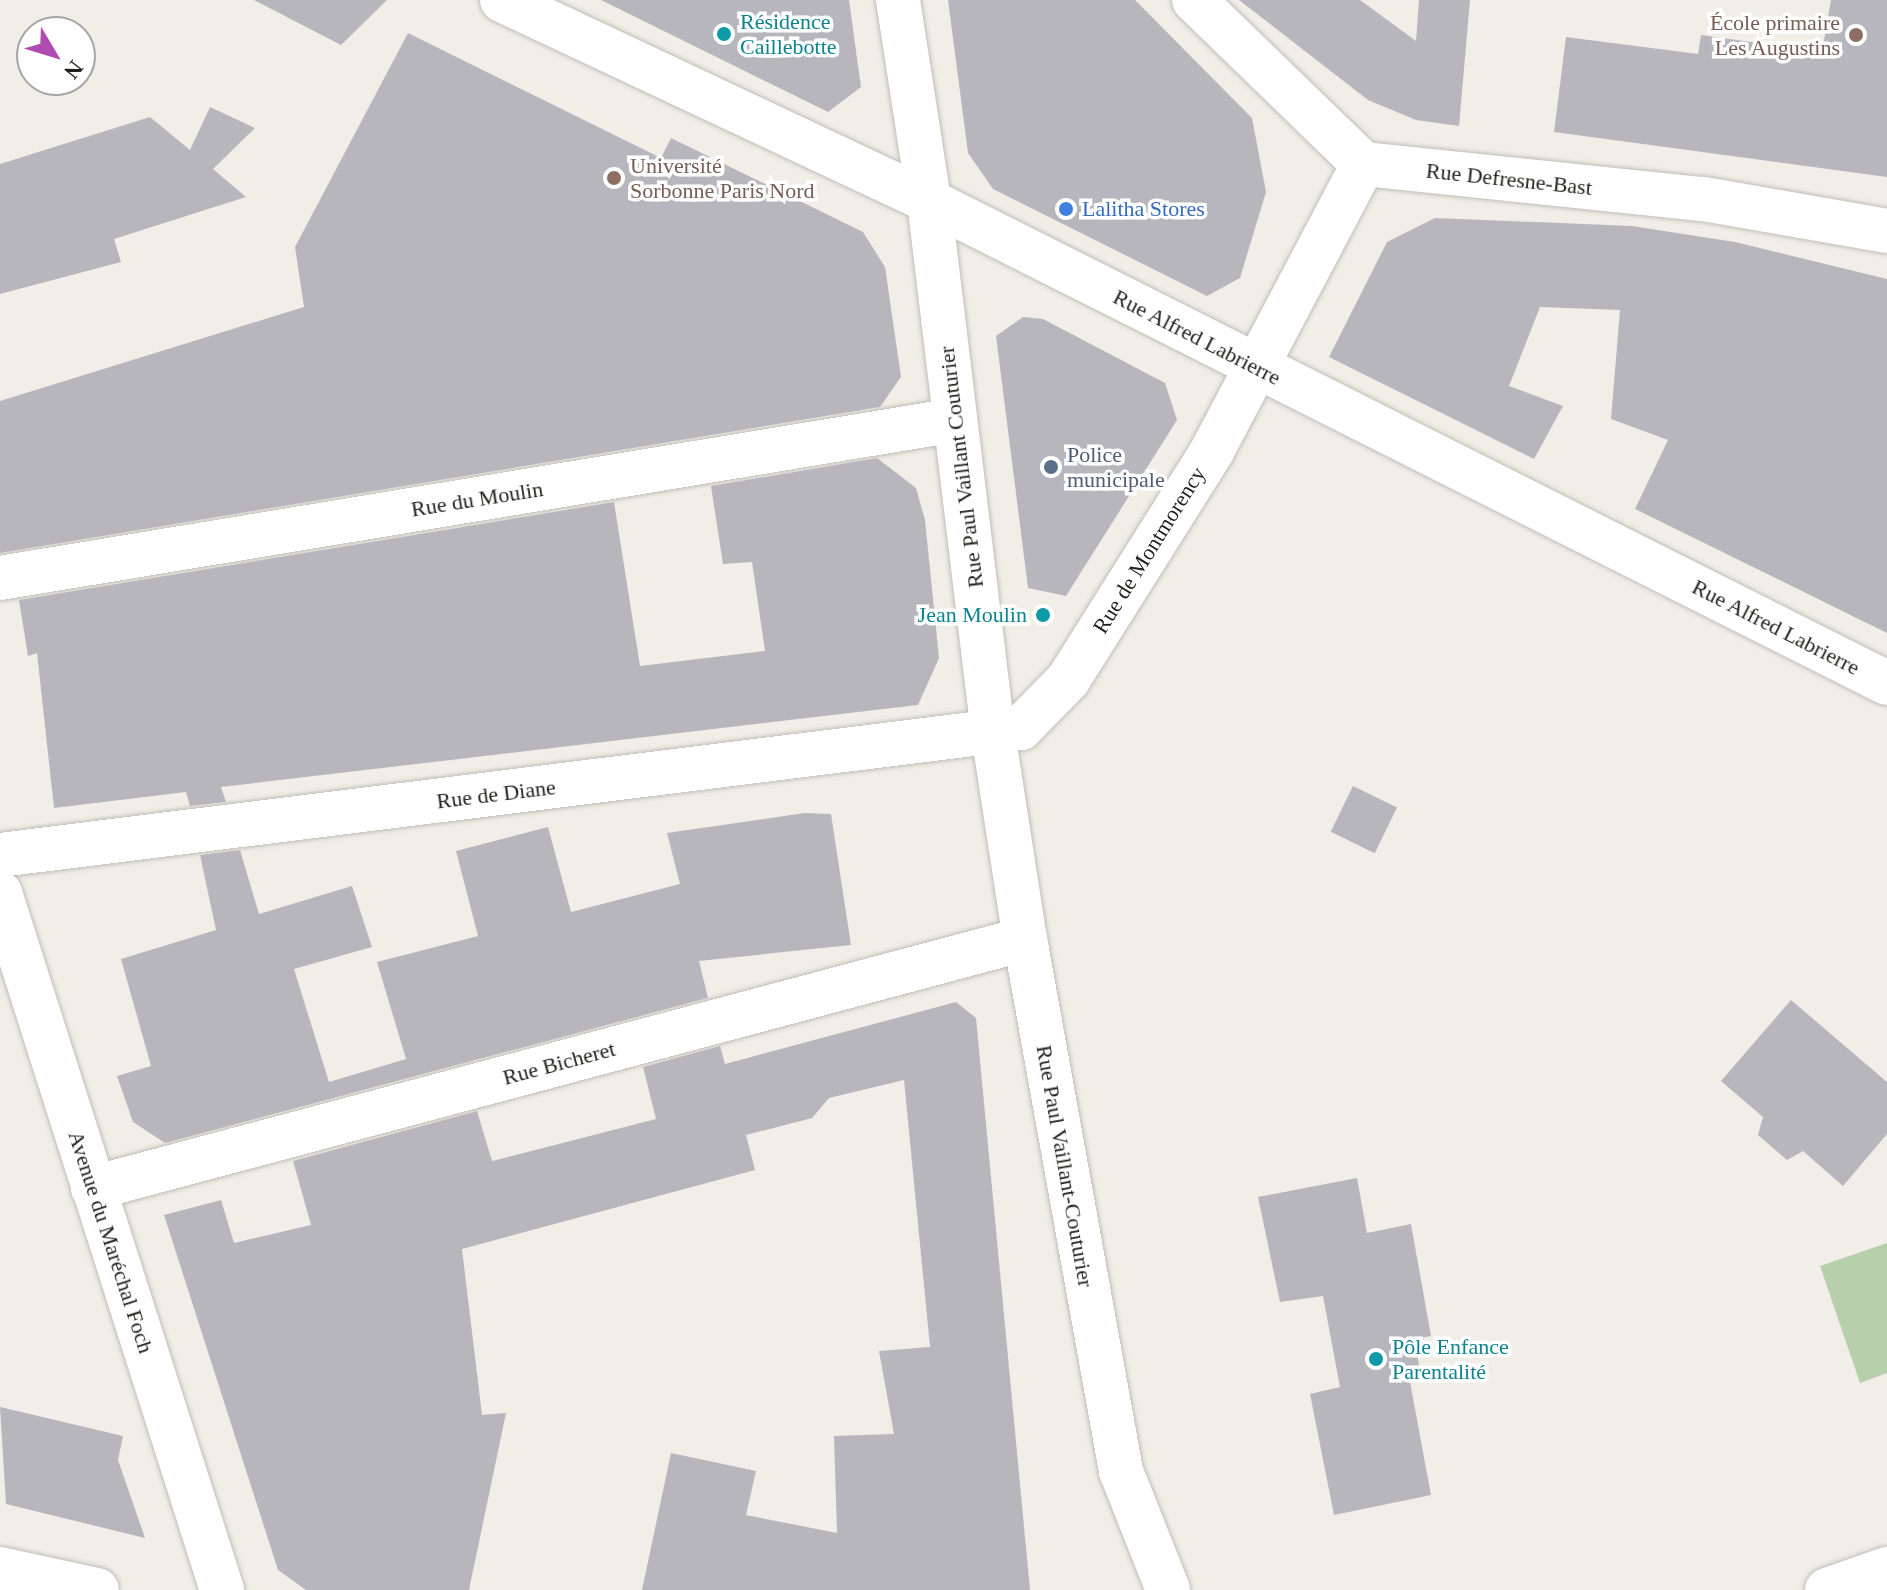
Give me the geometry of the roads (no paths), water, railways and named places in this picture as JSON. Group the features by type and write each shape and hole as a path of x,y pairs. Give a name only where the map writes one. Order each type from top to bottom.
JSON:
{"street":[{"name":"Rue Alfred Labrierre","path":"502,0 929,201 1887,683"},
{"path":"898,0 929,201"},
{"path":"1194,0 1363,164"},
{"name":"Rue Defresne-Bast","path":"1363,164 1704,199 1887,231"},
{"name":"Rue de Montmorency","path":"993,733 1036,719 1068,680 1256,367 1363,164"},
{"name":"Rue Paul Vaillant Couturier","path":"929,201 993,733"},
{"name":"Rue du Moulin","path":"0,578 955,420"},
{"name":"Rue de Diane","path":"0,855 993,733"},
{"name":"Rue Paul Vaillant-Couturier","path":"993,733 1025,939 1121,1471 1168,1590"},
{"name":"Avenue du Maréchal Foch","path":"0,893 222,1590"},
{"name":"Rue Bicheret","path":"93,1188 1025,939"},
{"path":"0,1569 97,1590"},
{"path":"1827,1590 1887,1569"}],"place":[{"name":"Résidence Caillebotte","path":"724,34"},
{"name":"École primaire Les Augustins","path":"1856,35"},
{"name":"Université Sorbonne Paris Nord","path":"614,178"},
{"name":"Lalitha Stores","path":"1066,209"},
{"name":"Police municipale","path":"1051,467"},
{"name":"Jean Moulin","path":"1043,615"},
{"name":"Pôle Enfance Parentalité","path":"1376,1359"}]}
